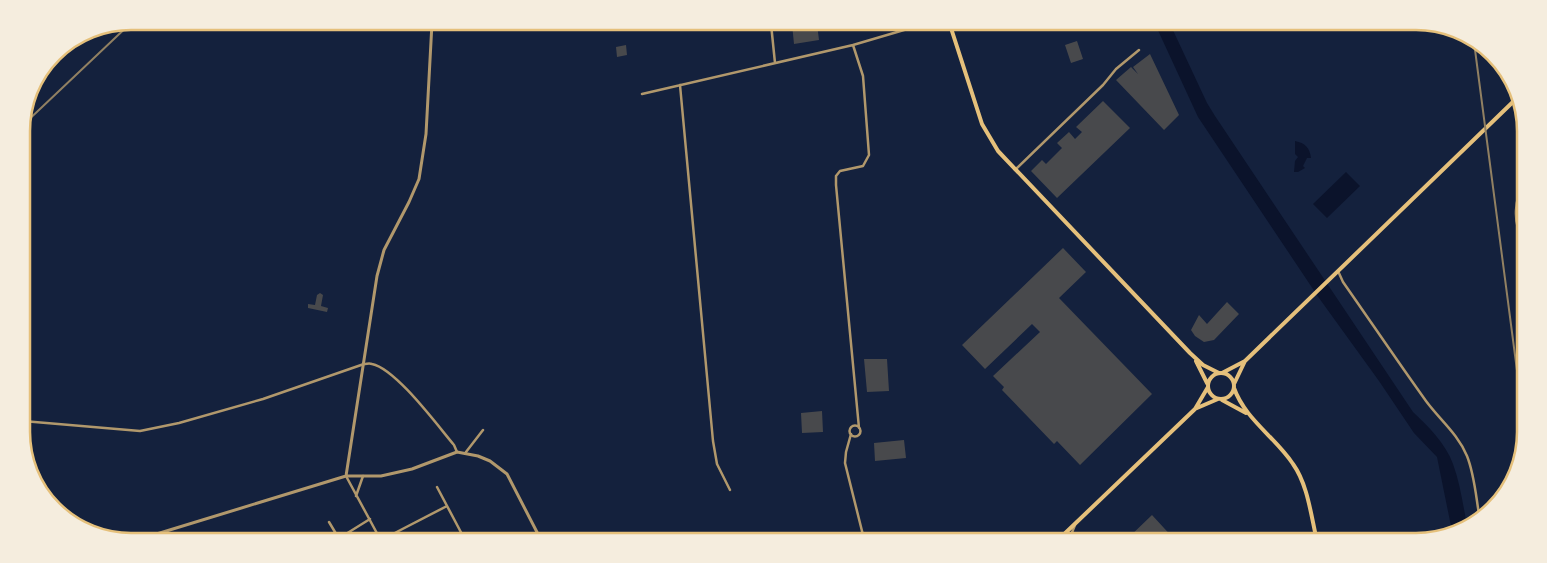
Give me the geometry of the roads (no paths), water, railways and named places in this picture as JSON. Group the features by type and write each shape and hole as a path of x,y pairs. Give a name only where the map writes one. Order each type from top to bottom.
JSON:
{"main road":[{"path":"952,30 982,124 998,151 1194,357 1206,377 1212,396 1248,414"},
{"path":"1195,409 1212,377 1244,361 1513,101"},
{"path":"1194,357 1231,378 1240,402 1248,414 1279,446 1298,471 1314,533"},
{"path":"1065,533 1195,409 1208,402 1229,397 1244,361"}],"street":[{"path":"377,533 346,476 377,276 384,250 419,179 426,134 432,30"},
{"path":"771,30 774,63"},
{"path":"642,94 853,45 904,30"},
{"path":"848,443 860,433 836,176 840,171 862,166 869,155 863,76 853,45"},
{"path":"1015,170 1103,85 1116,70 1139,50"},
{"path":"680,85 713,440 717,464 730,490"},
{"path":"1517,200 1517,221"},
{"path":"1338,271 1343,282 1427,402 1462,445 1472,474 1479,512"},
{"path":"30,422 140,431 179,423 263,399 364,364 372,364 385,371 404,386 454,445 457,452"},
{"path":"858,422 851,428 845,463 862,533"},
{"path":"855,426 859,428"},
{"path":"466,452 483,430"},
{"path":"851,434 856,436"},
{"path":"160,533 346,476 381,476 412,468 457,452 466,452 490,461 508,474 538,533"},
{"path":"355,494 363,476"},
{"path":"437,488 461,533"},
{"path":"395,533 447,506"},
{"path":"346,533 370,519"},
{"path":"329,522 336,533"},
{"path":"1071,533 1075,523"}],"water":[{"path":"1158,30 1173,30 1215,116 1413,412 1446,449 1458,479 1466,520 1451,527 1437,457 1414,433 1319,298 1198,117"},
{"path":"1295,141 1306,146 1311,158 1307,158 1303,166 1305,168 1298,172 1294,172 1295,161 1298,157 1295,154"},
{"path":"1346,172 1360,186 1327,218 1313,204"}],"railway":[{"path":"31,117 123,30"},
{"path":"1475,49 1517,370"}]}
